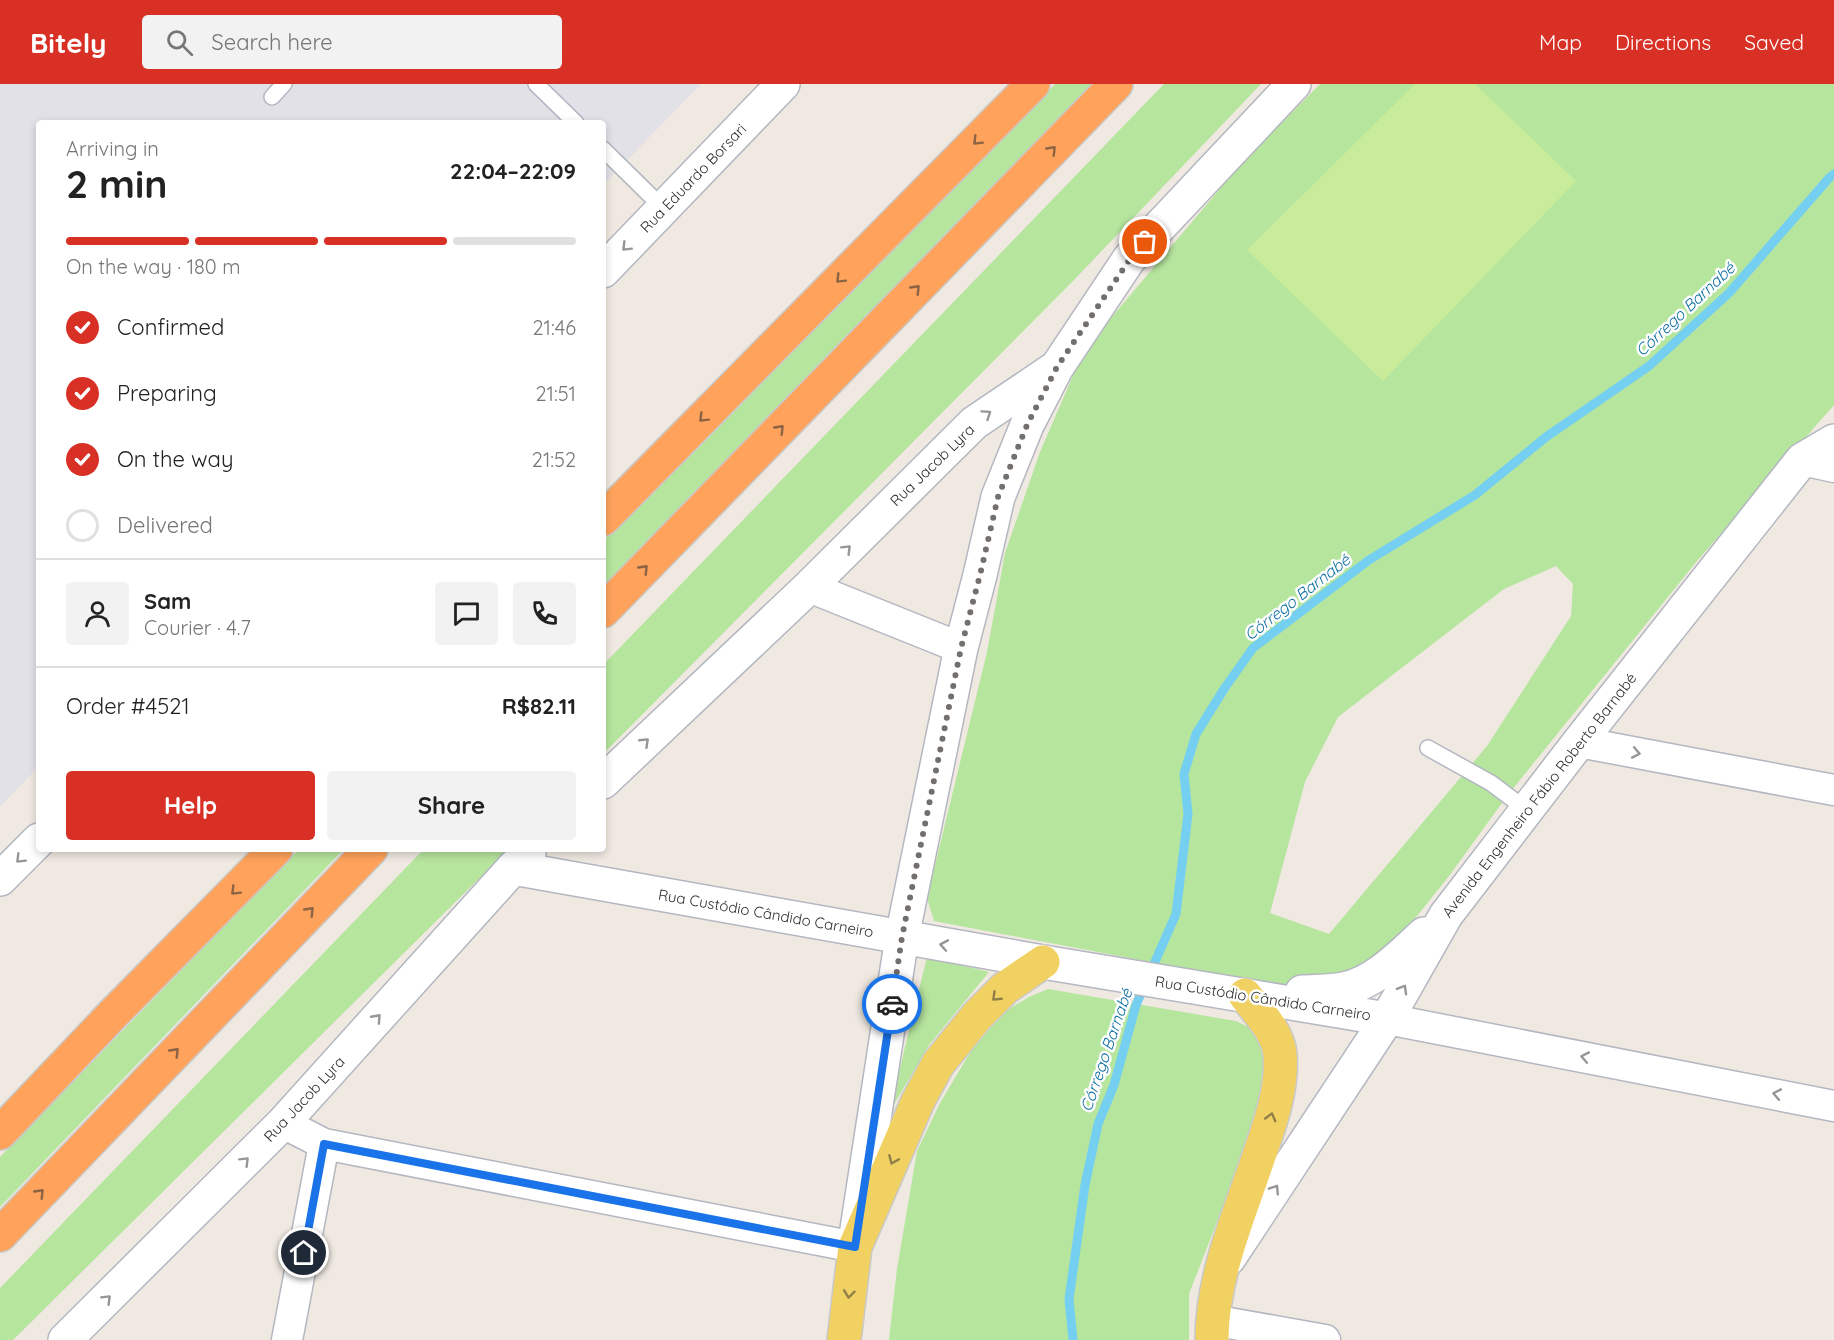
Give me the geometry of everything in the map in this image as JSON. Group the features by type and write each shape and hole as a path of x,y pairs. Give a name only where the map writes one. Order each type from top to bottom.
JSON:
{"highway":[{"path":"606,516 1033,84"},
{"path":"606,608 1116,84"},
{"path":"0,1133 114,1013 273,852"},
{"path":"0,1235 368,852"},
{"path":"0,1114 114,1013"}],"main road":[{"name":"Rua Eduardo Borsari","path":"606,268 783,84"},
{"name":"Rua Jacob Lyra","path":"606,779 809,587 974,423 1057,367 1130,259 1293,84"},
{"path":"844,1340 855,1247 902,937 961,648 998,497 1027,425 1057,367"},
{"name":"Avenida Engenheiro Fábio Roberto Barnabé","path":"1212,1330 1220,1272 1387,1019 1446,915 1579,742 1803,460 1834,441"},
{"path":"0,879 36,843"},
{"name":"Rua Jacob Lyra","path":"65,1340 283,1123 523,859"},
{"name":"Rua Custódio Cândido Carneiro","path":"523,859 902,937 1387,1019"},
{"path":"1235,994 1344,989 1372,977 1390,965 1446,915"},
{"path":"855,1247 918,1101 938,1064 976,1016 1005,988 1043,962"},
{"path":"1220,1272 1278,1092 1280,1052 1266,1022 1235,994"}],"street":[{"path":"1803,460 1834,467"},
{"path":"809,587 961,648"},
{"path":"1579,742 1834,790"},
{"name":"Rua Custódio Cândido Carneiro","path":"1387,1019 1834,1106"},
{"path":"283,1123 324,1144 855,1247"},
{"path":"287,1340 324,1144"},
{"path":"1212,1330 1325,1340"}],"lane":[{"path":"272,97 284,84"},
{"path":"536,84 573,120"},
{"path":"606,152 664,209"},
{"path":"1428,748 1491,783 1527,810"}],"shaded area":[{"path":"0,84 701,84 606,182 606,120 36,120 36,769 0,807"}],"green space":[{"path":"1055,84 1100,84 606,584 606,538"},
{"path":"1164,84 1261,84 1074,280 606,751 606,662"},
{"path":"1320,84 1834,84 1834,405 1697,561 1507,796 1449,876 1401,936 1368,965 1318,982 1272,985 934,921 927,898 987,652 1005,553 1040,452 1084,350 1240,165","holes":["1556,566 1573,584 1571,616 1487,746 1329,934 1270,913 1305,782 1338,717 1504,589"]},
{"path":"1415,84 1475,84 1576,181 1383,381 1247,250"},
{"path":"296,852 341,852 0,1207 0,1157"},
{"path":"421,852 506,852 13,1340 0,1340 0,1288"},
{"path":"927,957 989,972 929,1045 889,1113"},
{"path":"1048,989 1236,1021 1257,1031 1266,1046 1270,1078 1189,1294 1189,1340 889,1340 897,1269 917,1151 940,1103 974,1046 1007,1010"}],"waterway":[{"name":"Córrego Barnabé","path":"1073,1340 1069,1299 1085,1185 1098,1124 1114,1085 1136,1005 1176,914 1188,814 1184,774 1196,734 1224,689 1253,648 1369,560 1475,495 1546,437 1649,366 1729,293 1834,174"}],"way so far":[{"path":"892,1004 902,937 961,648 998,497 1027,425 1057,367 1130,259 1145,242"}],"route":[{"path":"304,1253 324,1144 855,1247 892,1004"}]}
